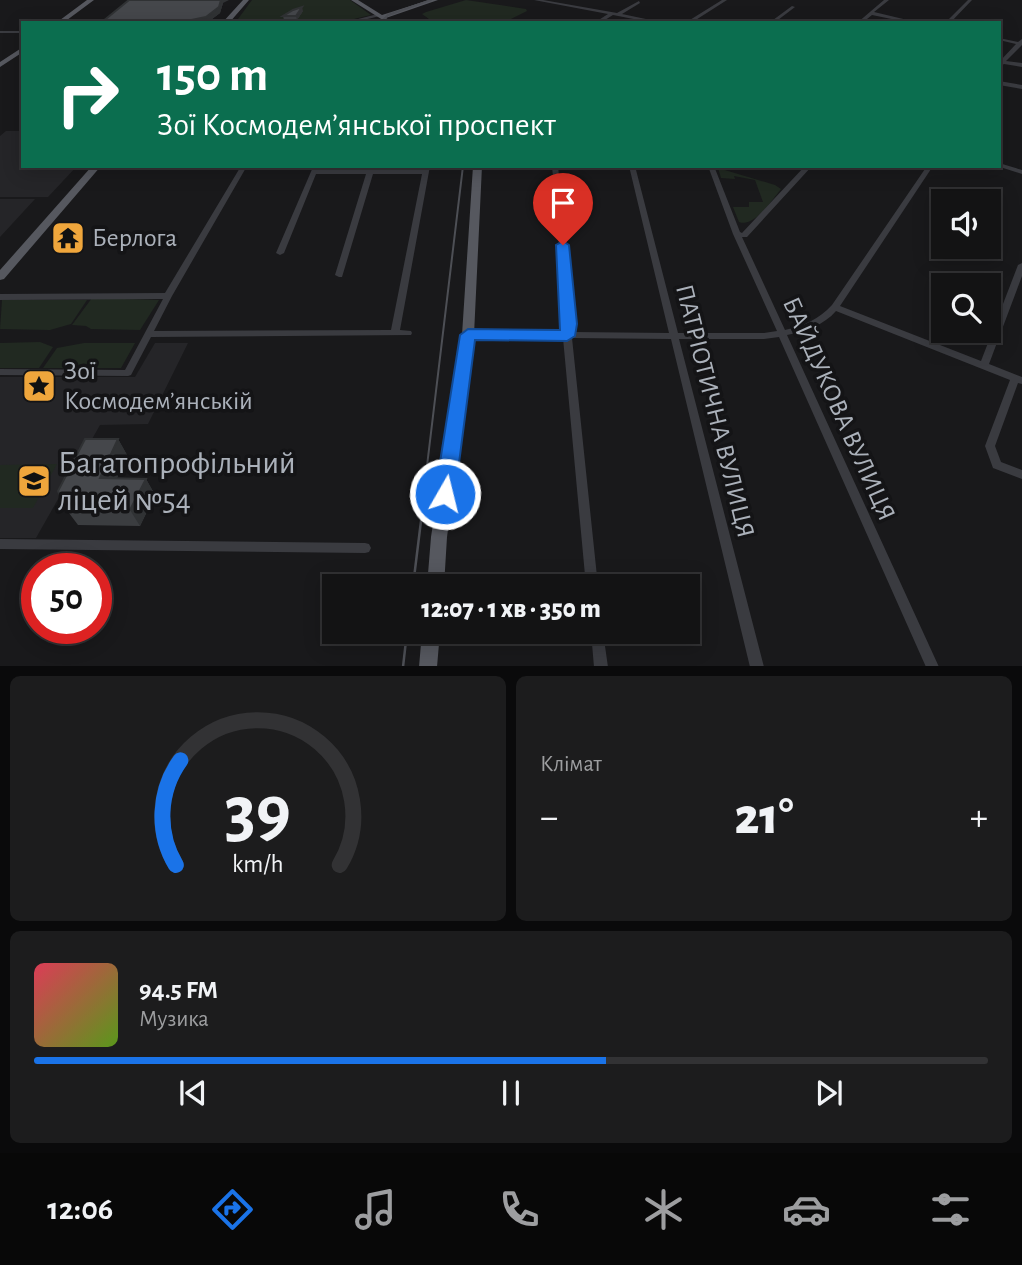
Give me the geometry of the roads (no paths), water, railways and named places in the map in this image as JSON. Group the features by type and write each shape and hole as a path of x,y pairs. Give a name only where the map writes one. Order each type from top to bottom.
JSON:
{"main road":[{"path":"62,21 91,0"},
{"path":"227,21 246,0"},
{"path":"354,0 387,21"},
{"path":"380,16 424,0"},
{"path":"380,16 435,0"},
{"path":"0,65 21,50"},
{"path":"0,277 95,168"},
{"path":"436,574 450,450 468,335 478,168"},
{"path":"428,666 430,644"}],"street":[{"path":"536,0 652,21"},
{"path":"600,21 639,2 631,0"},
{"path":"690,21 725,0"},
{"path":"861,21 887,0"},
{"path":"949,21 970,0"},
{"path":"774,21 793,7"},
{"path":"871,13 909,21"},
{"path":"354,21 380,16"},
{"path":"364,21 380,16"},
{"path":"0,32 21,32"},
{"path":"1001,39 1021,42"},
{"path":"1001,64 1021,42"},
{"path":"1001,64 1022,65"},
{"path":"1001,83 1022,87"},
{"path":"1001,166 1022,172"},
{"path":"0,372 128,373 168,296 243,168"},
{"path":"555,168 570,324 567,336 591,574"},
{"name":"ПАТРІОТИЧНА ВУЛИЦЯ","path":"633,168 757,666"},
{"name":"БАЙДУКОВА ВУЛИЦЯ","path":"712,168 737,234 933,666"},
{"path":"737,234 744,235 806,168"},
{"path":"468,335 675,337 784,334 816,323 828,316 835,307 929,168"},
{"path":"281,253 314,169 370,172 426,169 395,333"},
{"path":"339,275 370,172"},
{"path":"984,366 1022,265"},
{"path":"0,297 168,296"},
{"path":"835,307 1019,380 990,446 997,465 1022,475"},
{"path":"149,334 408,333"},
{"path":"0,544 365,548"},
{"path":"598,644 601,666"}],"tram line":[{"path":"384,21 388,15 431,0"},
{"path":"427,466 463,168"},
{"path":"414,574 428,464"},
{"path":"403,666 406,644"}],"place":[{"name":"Берлога","path":"68,238"},
{"name":"Зої Космодем’янській","path":"39,386"},
{"name":"Багатопрофільний ліцей №54","path":"34,481"}]}
